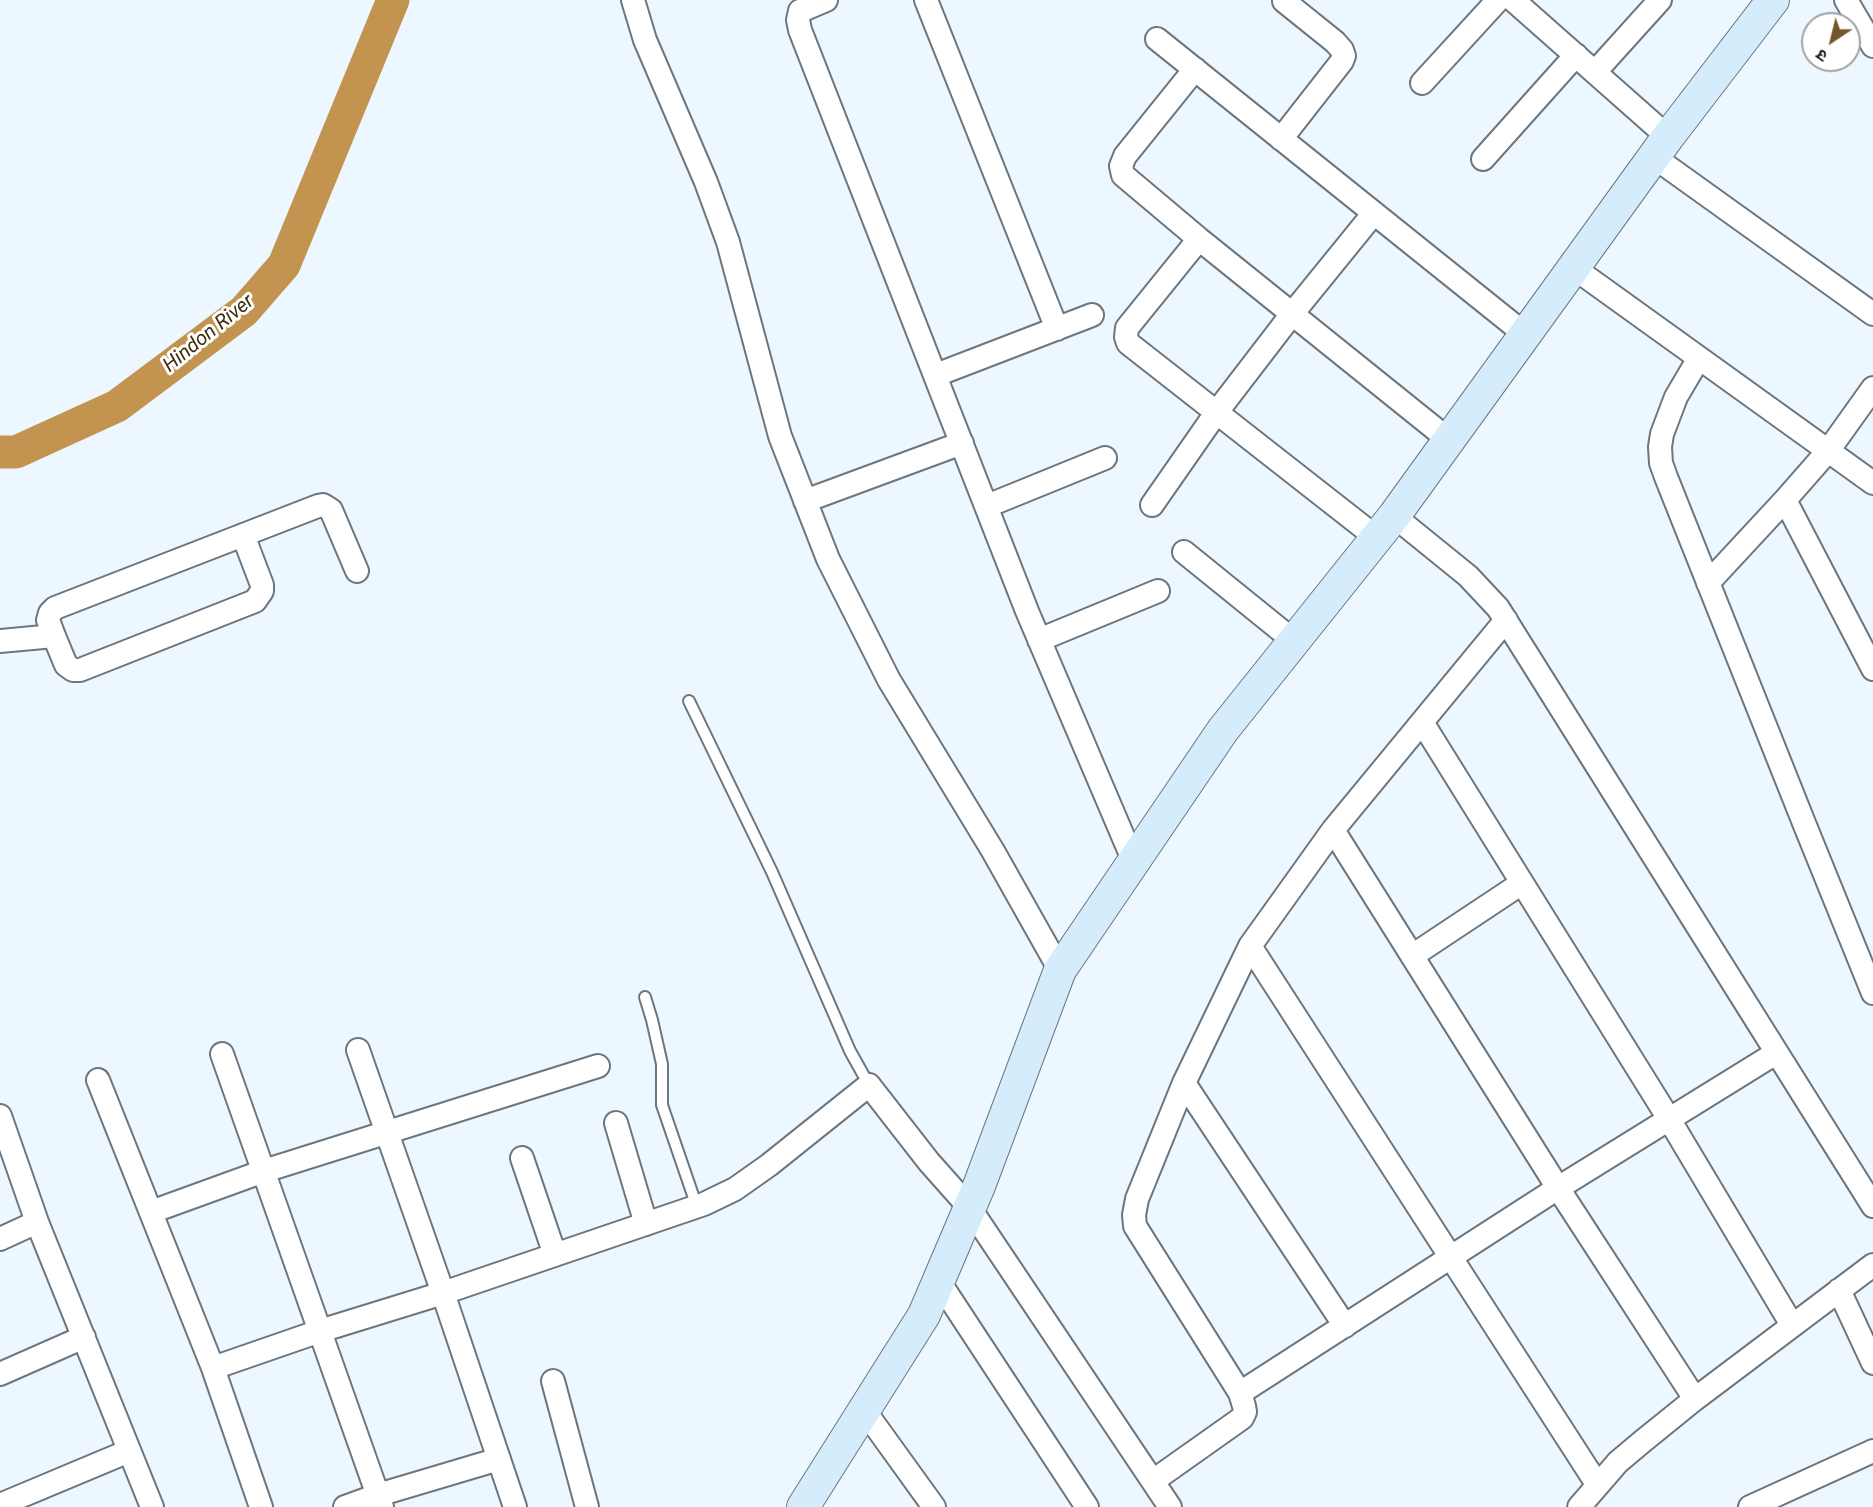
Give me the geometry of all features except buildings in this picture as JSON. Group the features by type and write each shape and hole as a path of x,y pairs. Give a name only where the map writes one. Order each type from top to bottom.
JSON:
{"street":[{"path":"633,0 645,40 706,182 728,242 780,436 828,559 889,680 993,851 1060,970"},
{"path":"826,0 800,11 798,20 800,30 1039,640 1134,862"},
{"path":"926,0 1057,329"},
{"path":"1422,83 1498,0"},
{"path":"1513,0 1595,72 1661,147 1873,314"},
{"path":"1595,72 1660,0"},
{"path":"803,1507 924,1315 969,1207 1060,970 1223,730 1385,527 1661,147 1773,0"},
{"path":"1846,0 1873,46"},
{"path":"1281,139 1344,56 1335,42 1284,2"},
{"path":"1157,39 1526,335"},
{"path":"1483,159 1576,55"},
{"path":"1195,69 1125,156 1121,166 1123,175 1449,440"},
{"path":"1152,505 1216,413 1374,213"},
{"path":"1199,239 1127,328 1128,343 1216,413 1385,527 1468,576 1498,608 1873,1206"},
{"path":"1574,268 1873,483"},
{"path":"936,375 1092,315"},
{"path":"1699,358 1677,397 1662,434 1661,462 1873,993"},
{"path":"1708,583 1828,451 1873,388"},
{"path":"805,501 962,443"},
{"path":"987,506 1105,458"},
{"path":"1785,500 1873,669"},
{"path":"243,535 262,585 262,591 255,601 80,670 73,670 66,665 48,620 55,608 243,535 323,505 331,510 357,571"},
{"path":"1184,552 1294,641"},
{"path":"1039,640 1158,591"},
{"path":"1153,1481 1242,1418 1245,1412 1240,1393 1135,1226 1134,1215 1137,1199 1184,1083 1250,946 1333,830 1506,620"},
{"path":"0,641 54,636"},
{"path":"1422,722 1669,1119 1792,1325"},
{"path":"1333,830 1558,1188 1695,1399"},
{"path":"1412,956 1522,883"},
{"path":"1250,946 1597,1484"},
{"path":"358,1050 515,1507"},
{"path":"1240,1393 1558,1188 1776,1053"},
{"path":"222,1054 380,1501"},
{"path":"151,1212 264,1171 598,1066"},
{"path":"98,1080 213,1368 261,1507"},
{"path":"1184,1083 1345,1326"},
{"path":"213,1368 697,1207 735,1189 769,1165 869,1085 929,1162 969,1207 1170,1507"},
{"path":"0,1116 37,1222 152,1507"},
{"path":"616,1123 646,1224"},
{"path":"522,1158 555,1255"},
{"path":"0,1239 37,1222"},
{"path":"1579,1507 1618,1462 1695,1399 1873,1265"},
{"path":"938,1281 1088,1507"},
{"path":"1839,1290 1873,1363"},
{"path":"0,1374 84,1337"},
{"path":"552,1381 587,1507"},
{"path":"864,1410 934,1507"},
{"path":"0,1505 129,1451"},
{"path":"1750,1507 1873,1451"},
{"path":"345,1507 380,1501 499,1459"}],"lane":[{"path":"689,701 772,872 850,1052 869,1085"},
{"path":"645,997 662,1064 662,1105 697,1207"}],"waterway":[{"name":"Hindon River","path":"0,452 16,452 117,406 244,311 284,265 393,0"}]}
